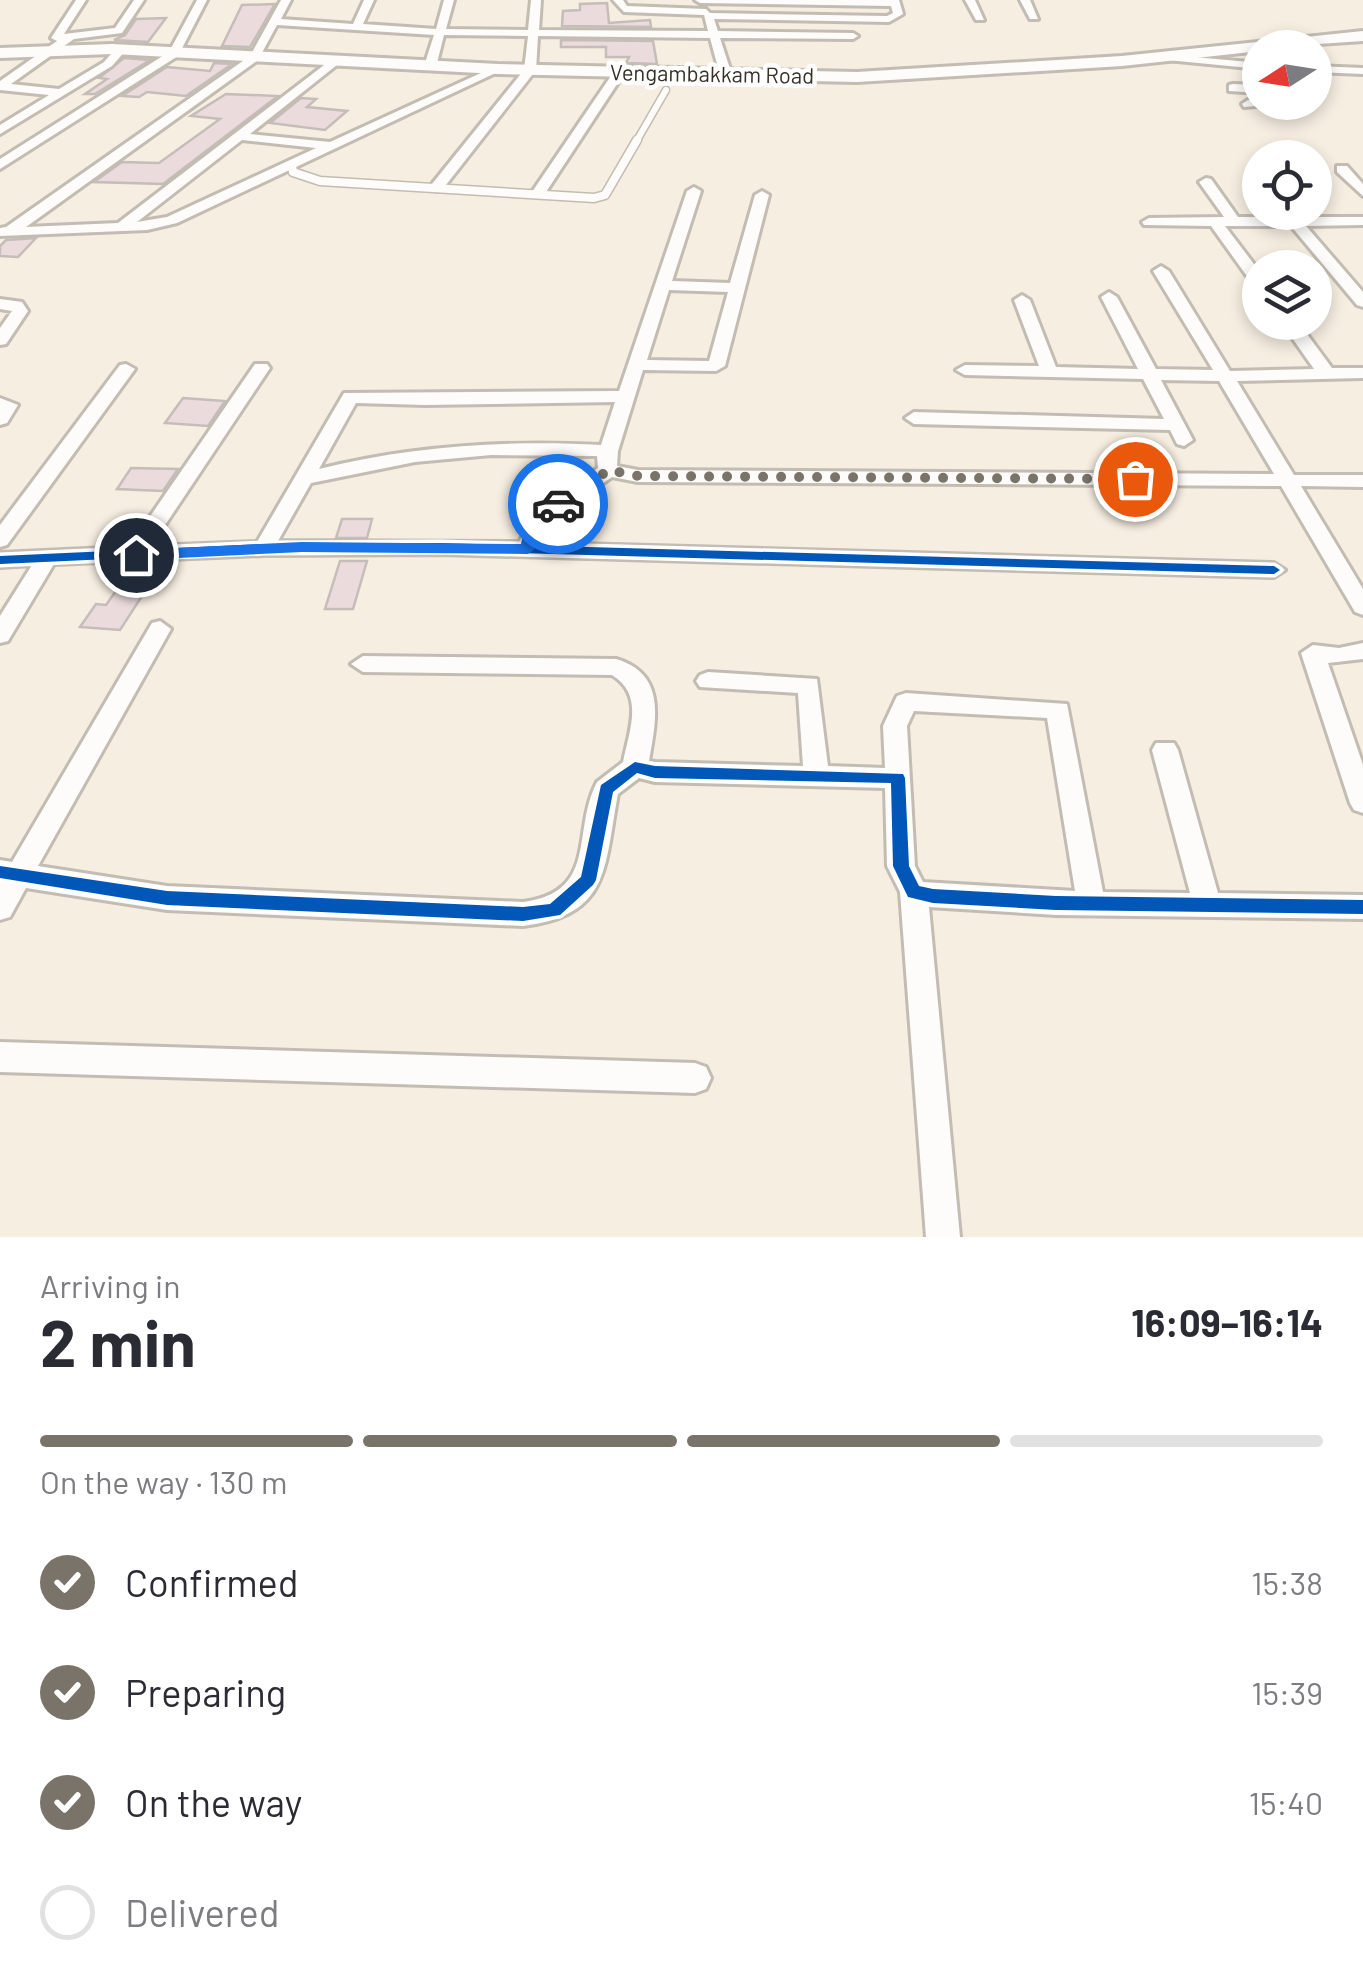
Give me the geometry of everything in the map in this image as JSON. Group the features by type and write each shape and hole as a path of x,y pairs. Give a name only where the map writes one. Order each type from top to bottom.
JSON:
{"main road":[{"name":"Vengambakkam Road","path":"0,53 65,42 174,54 619,72 671,83 726,75 857,77 987,72 1363,36"}],"street":[{"path":"65,42 56,38 81,0"},
{"path":"0,86 65,42 118,31 139,0"},
{"path":"0,165 174,54 202,0"},
{"path":"5,231 254,58 286,0"},
{"path":"357,28 369,0"},
{"path":"431,63 449,0"},
{"path":"437,187 530,70 536,0"},
{"path":"618,0 624,9 895,2 898,14 889,19 704,7"},
{"path":"970,0 980,18"},
{"path":"1025,0 1034,17"},
{"path":"704,7 717,34 726,75"},
{"path":"274,22 440,32 853,36"},
{"path":"0,130 116,58 121,49"},
{"path":"1161,58 1242,65"},
{"path":"123,226 336,61"},
{"path":"5,231 156,226 498,69"},
{"path":"1332,70 1362,72"},
{"path":"540,192 619,72"},
{"path":"0,86 109,98"},
{"path":"1233,88 1242,88"},
{"path":"237,136 334,146"},
{"path":"1342,169 1363,192"},
{"path":"1206,182 1234,222"},
{"path":"528,549 532,528 540,516 608,460 624,396 694,191"},
{"path":"638,364 716,366 762,195"},
{"path":"1332,220 1363,222"},
{"path":"1149,222 1242,222"},
{"path":"1214,222 1242,260"},
{"path":"1313,230 1363,302"},
{"path":"1161,270 1363,606"},
{"path":"664,285 738,288"},
{"path":"914,418 1179,432 1109,297"},
{"path":"1022,300 1049,370"},
{"path":"0,304 16,305 20,310 0,340"},
{"path":"1302,340 1327,374"},
{"path":"136,555 261,368"},
{"path":"0,540 126,369"},
{"path":"965,370 1225,376 1363,373"},
{"path":"264,548 350,397 425,400 624,396"},
{"path":"0,404 9,405 0,419"},
{"path":"300,480 361,463 431,451 526,446 608,460 638,476 1363,481"},
{"path":"0,560 264,548 528,549 1274,570"},
{"path":"0,634 47,558"},
{"path":"0,908 9,874 160,629"},
{"path":"1363,652 1339,656 1312,653 1363,804"},
{"path":"9,874 166,898 239,904 523,914 554,910 588,880 606,790 635,767 646,694 636,676 616,667 362,664"},
{"path":"708,681 809,685 816,774"},
{"path":"943,1237 914,892 901,866 896,726 906,702 1058,710 1091,903"},
{"path":"1165,750 1207,905"},
{"path":"635,767 656,772 898,778"},
{"path":"914,892 1091,903 1363,906"},
{"path":"0,1057 695,1078"}],"lane":[{"path":"292,166 293,172 320,181 594,198 604,195 671,83"}],"building":[{"path":"607,3 609,23 650,20 651,27 562,26 563,11 580,10 580,4"},
{"path":"275,4 250,47 222,46 242,5"},
{"path":"166,18 148,42 114,40 125,35 136,19"},
{"path":"561,40 653,41 657,64 626,63 629,57 606,57 606,47 561,47"},
{"path":"124,58 150,60 95,94 85,94 107,79 99,78"},
{"path":"214,63 232,64 186,96 147,92 139,97 122,96 167,67 210,71"},
{"path":"226,94 278,96 163,184 94,182 122,162 159,163 220,119 191,116"},
{"path":"301,98 316,99 307,107 347,111 325,130 270,123"},
{"path":"36,238 18,257 0,256 0,246 6,240"},
{"path":"183,398 225,401 208,426 165,423"},
{"path":"131,468 178,469 163,491 117,489"},
{"path":"342,519 372,519 367,538 336,538"},
{"path":"340,561 367,561 353,609 325,609"},
{"path":"128,574 155,576 120,630 80,627 96,604 106,605"}],"cycle path":[{"path":"0,560 264,548 441,547 1274,570"},
{"path":"0,872 167,898 523,914 554,910 588,880 606,789 635,767 655,772 898,778 901,866 914,892 933,896 1056,903 1363,907"}],"way so far":[{"path":"558,504 609,470 638,476 1135,479"}],"route":[{"path":"136,555 302,547 528,549 532,528 540,516 558,504"}]}
